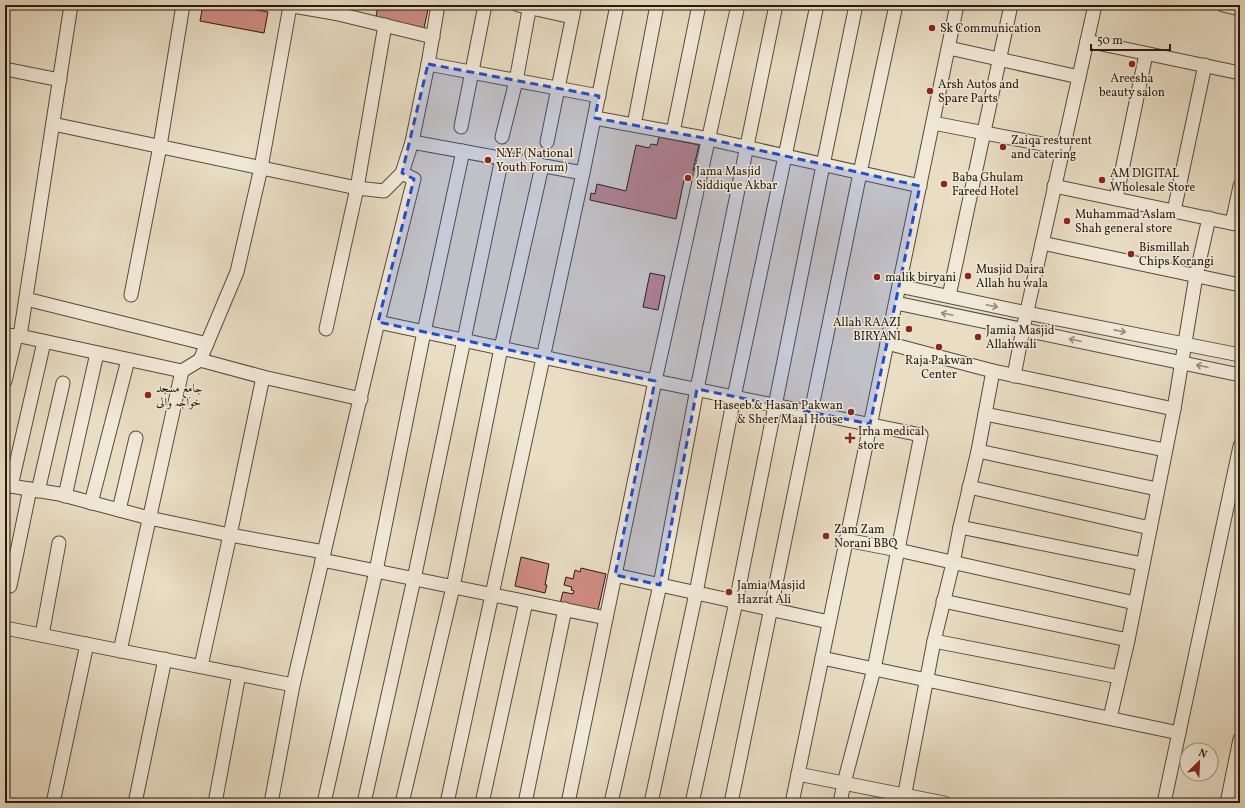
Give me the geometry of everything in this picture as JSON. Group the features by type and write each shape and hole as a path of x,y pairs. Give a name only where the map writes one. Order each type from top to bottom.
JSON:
{"street":[{"path":"5,381 14,336 26,299 71,5"},
{"path":"131,295 160,146 183,5"},
{"path":"14,336 182,371 200,360 237,272 261,168 288,5 335,9 385,25 433,36"},
{"path":"53,124 357,188 384,191 402,173 412,142 438,5"},
{"path":"462,128 485,5"},
{"path":"447,803 595,118 617,5"},
{"path":"634,125 657,5"},
{"path":"673,132 699,5"},
{"path":"568,803 655,381 738,5"},
{"path":"611,803 660,585 697,389 776,5"},
{"path":"651,803 696,593 734,397 784,156 817,5"},
{"path":"692,803 736,602 856,5"},
{"path":"731,803 860,173 896,5"},
{"path":"792,803 957,5"},
{"path":"949,296 1011,5"},
{"path":"1014,376 1026,313 1095,5"},
{"path":"1223,5 1240,9"},
{"path":"502,137 516,81 526,6 573,11 546,142"},
{"path":"326,329 357,188 385,25"},
{"path":"1087,41 1240,73"},
{"path":"949,48 1079,77"},
{"path":"1116,199 1146,54"},
{"path":"428,64 599,96"},
{"path":"1174,211 1205,65"},
{"path":"5,69 60,80"},
{"path":"595,118 709,139 920,186"},
{"path":"933,122 1063,148"},
{"path":"412,142 583,173"},
{"path":"324,803 376,571 424,332 463,151"},
{"path":"364,803 414,579 502,158"},
{"path":"402,803 454,587 501,348 542,166"},
{"path":"275,802 294,685 378,322 414,179 402,173"},
{"path":"1054,186 1236,224 1240,186"},
{"path":"1110,718 1128,640 1174,410 1196,276 1209,218"},
{"path":"1042,243 1240,285"},
{"path":"899,286 1026,313 1240,355"},
{"path":"26,299 207,344"},
{"path":"896,303 1240,374"},
{"path":"378,322 655,381 921,435 874,669 840,803"},
{"path":"44,342 8,486 65,496 149,518 323,556 376,571 606,618"},
{"path":"887,343 1014,376 1174,410"},
{"path":"65,496 97,353"},
{"path":"91,503 128,360"},
{"path":"200,360 263,377 361,399"},
{"path":"120,651 182,371"},
{"path":"904,799 934,641 978,451 993,371"},
{"path":"201,666 263,377"},
{"path":"10,586 63,383"},
{"path":"984,414 1165,450"},
{"path":"119,510 136,438"},
{"path":"1164,803 1240,446"},
{"path":"978,451 1158,489"},
{"path":"969,487 1150,528"},
{"path":"960,527 1142,564"},
{"path":"846,540 898,550 1135,603"},
{"path":"42,635 59,543"},
{"path":"615,575 829,622"},
{"path":"943,601 1128,640"},
{"path":"482,803 526,602"},
{"path":"525,803 565,609"},
{"path":"5,628 294,685"},
{"path":"934,641 1119,677"},
{"path":"53,803 87,644"},
{"path":"822,658 1179,733"},
{"path":"135,803 165,659"},
{"path":"215,803 239,674"},
{"path":"1227,803 1240,739"},
{"path":"798,774 844,783 904,799 944,803"}],"highlighted area":[{"path":"428,64 599,96 595,118 709,139 920,186 870,424 697,389 660,585 615,575 655,381 378,322 414,179 402,173"}],"building":[{"path":"203,5 232,5 268,12 264,33 200,21"},
{"path":"378,5 429,5 424,28 376,17"},
{"path":"659,137 699,145 693,170 696,172 693,182 684,180 676,219 590,200 591,193 595,194 597,184 626,191 636,145 649,148 651,144 657,145"},
{"path":"650,273 665,276 658,310 643,307"},
{"path":"521,557 549,564 545,593 515,586"},
{"path":"581,568 606,574 598,610 560,603 563,592 573,594 574,591 571,590 572,587 564,585 566,577 573,579 575,570 580,572"}],"place":[{"name":"Sk Communication","path":"932,28"},
{"name":"Areesha beauty salon","path":"1132,64"},
{"name":"Arsh Autos and Spare Parts","path":"930,91"},
{"name":"Zaiqa resturent and catering","path":"1003,147"},
{"name":"N.Y.F (National Youth Forum)","path":"488,160"},
{"name":"Jama Masjid Siddique Akbar","path":"688,178"},
{"name":"AM DIGITAL Wholesale Store","path":"1102,180"},
{"name":"Baba Ghulam Fareed Hotel","path":"944,184"},
{"name":"Muhammad Aslam Shah general store","path":"1067,221"},
{"name":"Bismillah Chips Korangi","path":"1131,254"},
{"name":"Musjid Daira Allah hu wala","path":"968,276"},
{"name":"malik biryani","path":"877,277"},
{"name":"Allah RAAZI BIRYANI","path":"909,329"},
{"name":"Jamia Masjid Allahwali","path":"978,337"},
{"name":"Raja Pakwan Center","path":"939,347"},
{"name":"جامع مسجد خواجہ والی","path":"148,395"},
{"name":"Haseeb & Hasan Pakwan & Sheer Maal House","path":"851,412"},
{"name":"Irha medical store","path":"850,438"},
{"name":"Zam Zam Norani BBQ","path":"826,536"},
{"name":"Jamia Masjid Hazrat Ali","path":"729,592"}]}
